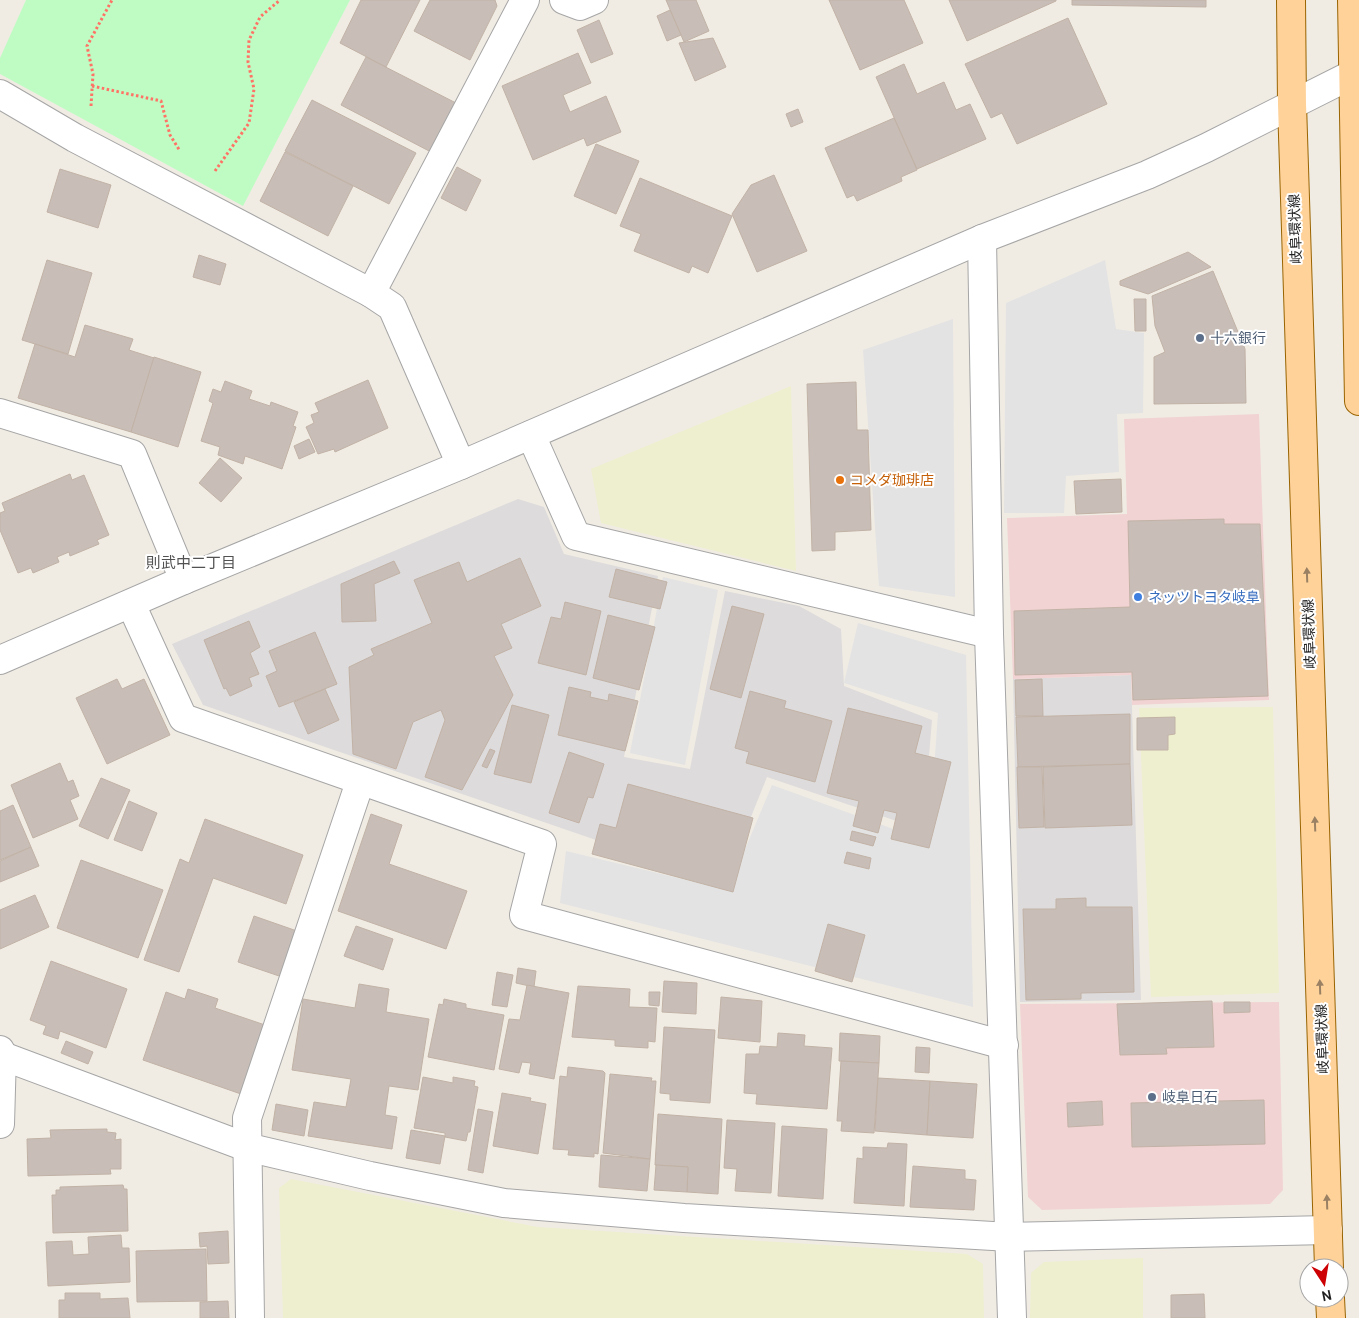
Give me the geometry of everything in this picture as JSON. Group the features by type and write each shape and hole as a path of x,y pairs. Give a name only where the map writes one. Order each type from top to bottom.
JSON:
{"main road":[{"name":"岐阜環状線","path":"1291,0 1292,104 1329,1258"},
{"path":"1352,0 1356,72 1359,401"}],"street":[{"path":"371,293 525,0"},
{"path":"564,0 580,6 594,0"},
{"path":"0,660 184,580 531,435 982,239 1147,175 1206,148 1356,72"},
{"path":"0,94 75,138 371,293 392,307 461,465"},
{"path":"982,239 990,634 1012,1318"},
{"path":"0,413 132,454 184,580"},
{"path":"531,435 576,536 990,634"},
{"path":"131,604 183,718 360,782 542,844 524,915 1004,1045"},
{"path":"250,1318 246,1118 360,782"},
{"path":"0,1124 1,1053 246,1146 370,1176 504,1203 684,1218 1010,1237 1328,1230"}],"path":[{"path":"75,138 92,102 93,74 87,46 112,0"},
{"path":"213,174 249,123 254,88 248,62 249,40 260,18 280,0"},
{"path":"92,86 162,101 170,135 184,157"}],"shaded area":[{"path":"1105,260 1116,329 1144,333 1143,413 1117,414 1119,472 1066,476 1064,513 1004,513 1006,303"},
{"path":"953,319 955,597 879,586 863,350"},
{"name":"ネッツトヨタ岐阜","path":"1259,414 1269,700 1132,705 1131,675 1013,679 1007,518 1127,514 1124,419"},
{"path":"518,499 544,507 564,554 658,576 624,757 690,769 725,591 799,606 841,629 844,686 932,720 923,830 767,777 724,884 203,705 172,644"},
{"path":"663,577 718,590 685,765 630,753"},
{"path":"858,623 966,655 973,1007 560,903 566,851 728,890 772,785 929,842 938,713 844,683"},
{"path":"1131,675 1141,1000 1020,1002 1013,679"},
{"name":"岐阜日石","path":"1279,1002 1283,1190 1270,1204 1042,1210 1028,1197 1020,1004"}],"green space":[{"path":"26,0 350,0 243,206 0,74 0,58"},
{"path":"791,386 796,571 601,523 591,469"},
{"path":"1273,707 1279,993 1151,997 1139,708"},
{"path":"291,1179 538,1227 967,1254 983,1264 984,1318 283,1318 279,1188"},
{"path":"1143,1258 1143,1318 1030,1318 1031,1273 1044,1262"}],"building":[{"path":"361,0 420,0 386,67 340,43"},
{"path":"430,0 495,0 497,6 470,60 414,31"},
{"path":"666,0 696,0 709,31 684,42"},
{"path":"829,0 904,0 923,43 860,70"},
{"path":"949,0 1056,0 1056,1 967,41"},
{"path":"1072,0 1206,0 1206,7 1072,5"},
{"path":"670,10 681,35 667,41 657,16"},
{"path":"1068,18 1107,104 1017,144 1002,113 991,118 965,64"},
{"path":"599,20 613,54 591,63 577,30"},
{"path":"713,38 726,67 695,81 679,43"},
{"path":"578,53 591,83 563,95 570,112 606,96 621,132 587,146 584,138 533,160 502,86"},
{"path":"366,57 456,103 431,152 341,105"},
{"path":"904,64 917,94 944,82 956,110 970,104 986,139 917,169 876,77"},
{"path":"312,100 416,153 389,204 285,151"},
{"path":"798,109 803,122 791,127 786,114"},
{"path":"894,118 917,170 901,177 902,181 857,201 854,195 847,198 825,148"},
{"path":"596,144 639,161 616,214 574,196"},
{"path":"285,152 353,186 328,236 260,201"},
{"path":"457,167 481,180 466,211 441,198"},
{"path":"60,169 111,185 98,228 47,212"},
{"path":"774,175 807,251 757,272 732,214 751,185"},
{"path":"640,178 732,216 708,273 692,266 689,273 634,251 641,234 620,226"},
{"path":"1188,252 1211,267 1148,294 1120,285 1120,281"},
{"path":"199,255 226,264 220,285 193,277"},
{"path":"47,260 92,273 68,354 22,340"},
{"name":"十六銀行","path":"1213,271 1245,349 1246,403 1154,404 1154,357 1165,352 1155,326 1152,296"},
{"path":"1134,299 1146,299 1146,331 1135,331"},
{"path":"85,325 133,339 129,350 154,358 131,432 18,398 35,344 75,357"},
{"path":"154,357 201,372 178,447 131,432"},
{"path":"368,380 388,428 335,452 334,449 318,454 306,427 314,423 311,415 319,412 315,403"},
{"path":"225,381 252,391 249,399 270,406 271,402 298,412 293,426 296,427 282,469 245,456 243,464 218,455 220,447 201,441 213,403 209,401 213,389 221,392"},
{"name":"コメダ珈琲店","path":"856,382 857,430 868,430 871,530 835,532 835,550 812,551 807,384"},
{"path":"309,439 315,452 299,459 294,446"},
{"path":"220,458 242,478 221,502 199,483"},
{"path":"70,474 72,480 84,475 109,535 97,540 99,544 70,556 69,552 57,557 59,562 33,573 31,568 18,573 0,530 0,513 5,511 2,503"},
{"path":"1121,479 1122,512 1076,514 1074,481"},
{"path":"1224,519 1224,524 1260,524 1268,696 1133,700 1132,672 1015,675 1014,611 1130,607 1128,521"},
{"path":"520,558 541,606 501,624 512,648 494,656 513,695 462,790 425,777 445,720 441,710 413,722 396,769 353,754 349,667 374,655 371,649 432,623 414,580 459,562 467,582"},
{"path":"394,561 400,573 374,584 376,621 342,622 341,584"},
{"path":"616,569 667,582 660,609 609,597"},
{"path":"565,602 601,611 586,675 538,663 551,617 561,619"},
{"path":"732,606 764,614 741,698 710,689"},
{"path":"608,615 655,627 639,690 593,678"},
{"path":"249,621 260,647 250,653 259,674 249,678 252,686 230,696 226,688 224,689 204,640"},
{"path":"315,632 337,684 279,707 266,676 277,671 269,651"},
{"path":"117,679 122,689 144,679 170,735 107,764 76,698"},
{"path":"1042,679 1043,716 1016,716 1015,680"},
{"path":"569,687 591,692 590,697 608,701 609,694 638,701 625,751 558,735"},
{"path":"325,689 339,720 308,734 294,702"},
{"path":"750,691 786,701 784,708 832,721 815,782 746,763 749,752 735,748"},
{"path":"512,705 549,715 531,783 494,774"},
{"path":"848,708 922,726 915,753 951,762 929,848 891,839 897,813 884,810 878,833 853,826 859,801 827,793"},
{"path":"1130,714 1130,764 1018,767 1016,717"},
{"path":"1175,717 1175,734 1168,735 1168,750 1137,750 1137,718"},
{"path":"490,749 495,751 487,768 482,766"},
{"path":"569,752 604,764 593,798 588,797 579,823 549,813"},
{"path":"60,763 68,782 73,780 79,796 70,800 78,819 33,838 11,785"},
{"path":"1130,764 1132,825 1045,828 1043,767"},
{"path":"1017,767 1042,767 1044,827 1019,828"},
{"path":"101,778 130,790 108,839 79,826"},
{"path":"628,784 753,818 733,892 592,854 600,824 616,828"},
{"path":"129,801 157,813 142,851 114,840"},
{"path":"13,805 31,847 0,860 0,811"},
{"path":"371,814 402,825 389,864 467,891 446,949 338,911"},
{"path":"205,819 303,855 286,904 213,878 179,972 144,960 180,859 189,863"},
{"path":"852,831 876,837 873,846 850,840"},
{"path":"31,847 39,866 0,882 0,861"},
{"path":"847,852 871,858 869,869 844,863"},
{"path":"81,860 163,890 138,958 57,928"},
{"path":"35,895 49,927 0,949 0,910"},
{"path":"1086,898 1086,907 1132,907 1134,992 1081,993 1081,999 1026,1000 1023,909 1056,909 1056,899"},
{"path":"254,916 297,931 282,977 238,962"},
{"path":"828,924 865,935 852,982 815,971"},
{"path":"356,926 393,939 383,970 344,956"},
{"path":"51,961 127,989 106,1048 60,1031 58,1039 43,1034 46,1026 30,1020"},
{"path":"518,968 536,971 534,987 516,983"},
{"path":"497,972 513,975 507,1007 492,1005"},
{"path":"664,981 697,983 696,1014 662,1012"},
{"path":"359,984 389,989 386,1012 429,1019 418,1090 389,1086 385,1115 397,1117 392,1149 308,1136 314,1102 346,1107 351,1079 292,1070 303,999 355,1008"},
{"path":"527,985 569,993 554,1079 529,1074 531,1063 522,1062 519,1073 499,1069 509,1019 520,1020"},
{"path":"578,986 630,989 629,1007 657,1008 655,1042 648,1041 648,1048 615,1046 615,1040 572,1037"},
{"path":"188,989 218,999 215,1008 265,1025 241,1094 143,1060 166,992 185,999"},
{"path":"649,992 660,992 659,1006 649,1005"},
{"path":"721,997 762,1001 760,1042 718,1038"},
{"path":"444,999 466,1004 466,1008 504,1015 494,1070 428,1057 439,1004 443,1005"},
{"path":"1212,1001 1214,1047 1166,1048 1167,1054 1120,1055 1117,1004"},
{"path":"1224,1002 1250,1002 1250,1012 1224,1013"},
{"path":"664,1027 715,1030 710,1103 670,1100 670,1094 660,1093"},
{"path":"778,1033 805,1035 804,1046 832,1048 827,1109 756,1104 757,1094 744,1093 746,1054 759,1054 760,1046 777,1047"},
{"path":"840,1033 880,1036 879,1063 839,1061"},
{"path":"66,1041 93,1052 88,1064 61,1053"},
{"path":"916,1047 930,1048 929,1073 915,1072"},
{"path":"841,1061 879,1063 874,1133 841,1131 842,1121 837,1121"},
{"path":"568,1067 603,1071 605,1073 598,1154 594,1153 594,1157 568,1155 569,1150 553,1149 560,1076 567,1077"},
{"path":"610,1074 652,1078 651,1081 656,1081 650,1159 603,1153"},
{"path":"423,1077 453,1083 453,1077 475,1081 474,1086 478,1087 470,1132 468,1132 466,1141 445,1137 445,1133 414,1128"},
{"path":"878,1078 930,1081 927,1135 875,1131"},
{"path":"930,1081 977,1084 973,1138 927,1135"},
{"path":"502,1093 531,1098 530,1101 546,1104 538,1154 493,1146"},
{"path":"1264,1100 1265,1144 1132,1147 1131,1103"},
{"path":"1102,1101 1103,1125 1068,1127 1067,1103"},
{"path":"276,1104 308,1110 304,1136 272,1130"},
{"path":"478,1109 493,1112 483,1173 468,1170"},
{"path":"658,1114 722,1119 718,1194 687,1192 688,1167 655,1165"},
{"path":"727,1120 775,1123 771,1193 735,1191 737,1169 724,1168"},
{"path":"782,1126 827,1129 823,1199 778,1196"},
{"path":"107,1129 107,1132 116,1133 115,1140 121,1139 121,1169 110,1169 111,1174 28,1176 27,1139 51,1138 50,1130"},
{"path":"411,1130 445,1136 440,1164 406,1158"},
{"path":"888,1143 907,1144 904,1206 854,1203 857,1158 863,1159 863,1147 887,1148"},
{"path":"601,1155 650,1159 647,1191 599,1187"},
{"path":"656,1165 688,1167 687,1192 654,1190"},
{"path":"913,1166 965,1170 965,1179 976,1180 974,1210 910,1207"},
{"path":"123,1185 124,1189 127,1189 128,1231 53,1233 52,1195 56,1195 56,1190 60,1190 60,1187"},
{"path":"228,1231 229,1263 208,1264 207,1246 200,1247 199,1233"},
{"path":"121,1235 122,1248 129,1248 130,1282 48,1286 46,1242 72,1241 73,1255 89,1254 88,1237"},
{"path":"206,1249 207,1301 137,1302 136,1251"},
{"path":"65,1293 100,1293 100,1299 128,1298 130,1318 59,1318 59,1300 65,1300"},
{"path":"1204,1294 1205,1318 1171,1318 1171,1295"},
{"path":"228,1301 229,1318 200,1318 200,1302"}],"place":[{"name":"十六銀行","path":"1200,338"},
{"name":"コメダ珈琲店","path":"840,480"},
{"name":"ネッツトヨタ岐阜","path":"1138,597"},
{"name":"岐阜日石","path":"1152,1097"}],"district":[{"name":"則武中二丁目","path":"191,563"}]}
